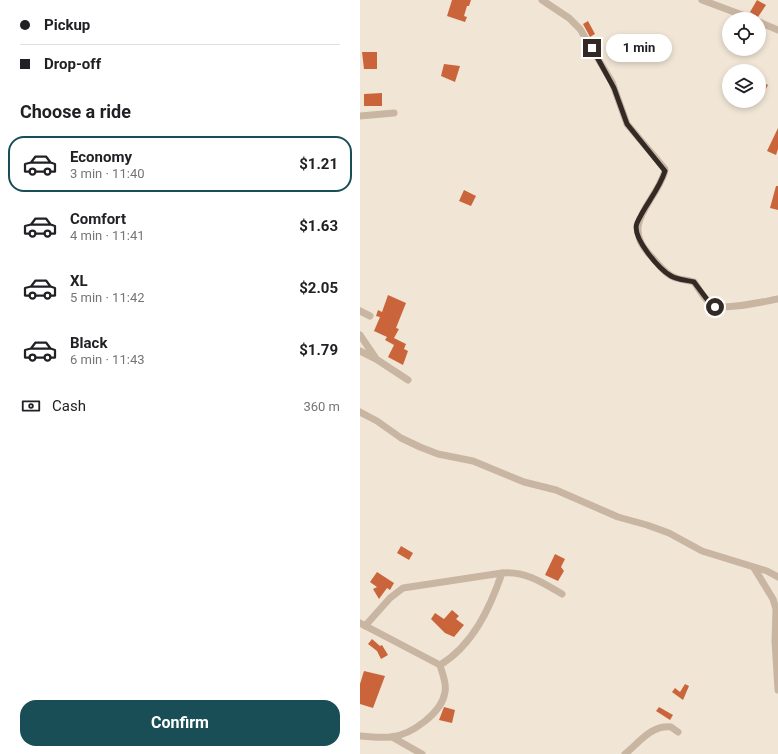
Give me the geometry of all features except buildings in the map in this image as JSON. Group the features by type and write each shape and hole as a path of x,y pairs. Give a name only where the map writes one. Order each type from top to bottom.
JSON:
{"street":[{"path":"542,0 569,18 580,29 612,82 627,124 664,169 664,174 637,224 638,238 646,251 669,275 694,282 709,302 715,307 778,299"},
{"path":"702,0 734,12"},
{"path":"766,25 778,30"},
{"path":"360,116 394,113"},
{"path":"360,311 370,316"},
{"path":"360,336 376,359"},
{"path":"360,352 376,359 408,380"},
{"path":"360,412 377,421 401,438 420,447 453,458 473,461 524,482 556,490 618,517 669,533 702,551 729,558 754,568 767,571 778,577"},
{"path":"754,568 773,598 776,609 778,690"},
{"path":"440,665 458,651 478,627 495,595 502,573"},
{"path":"360,736 392,737 419,725 436,710 445,692 445,684 440,665 362,625 390,598 403,588 502,573 521,573 531,576 562,594"},
{"path":"625,754 649,732 658,728 672,727 678,732"},
{"path":"392,737 422,754"}],"route":[{"path":"592,48 612,82 627,124 633,134 665,171 637,224 636,229 638,238 646,251 669,275 694,282 709,302 715,307"}]}
